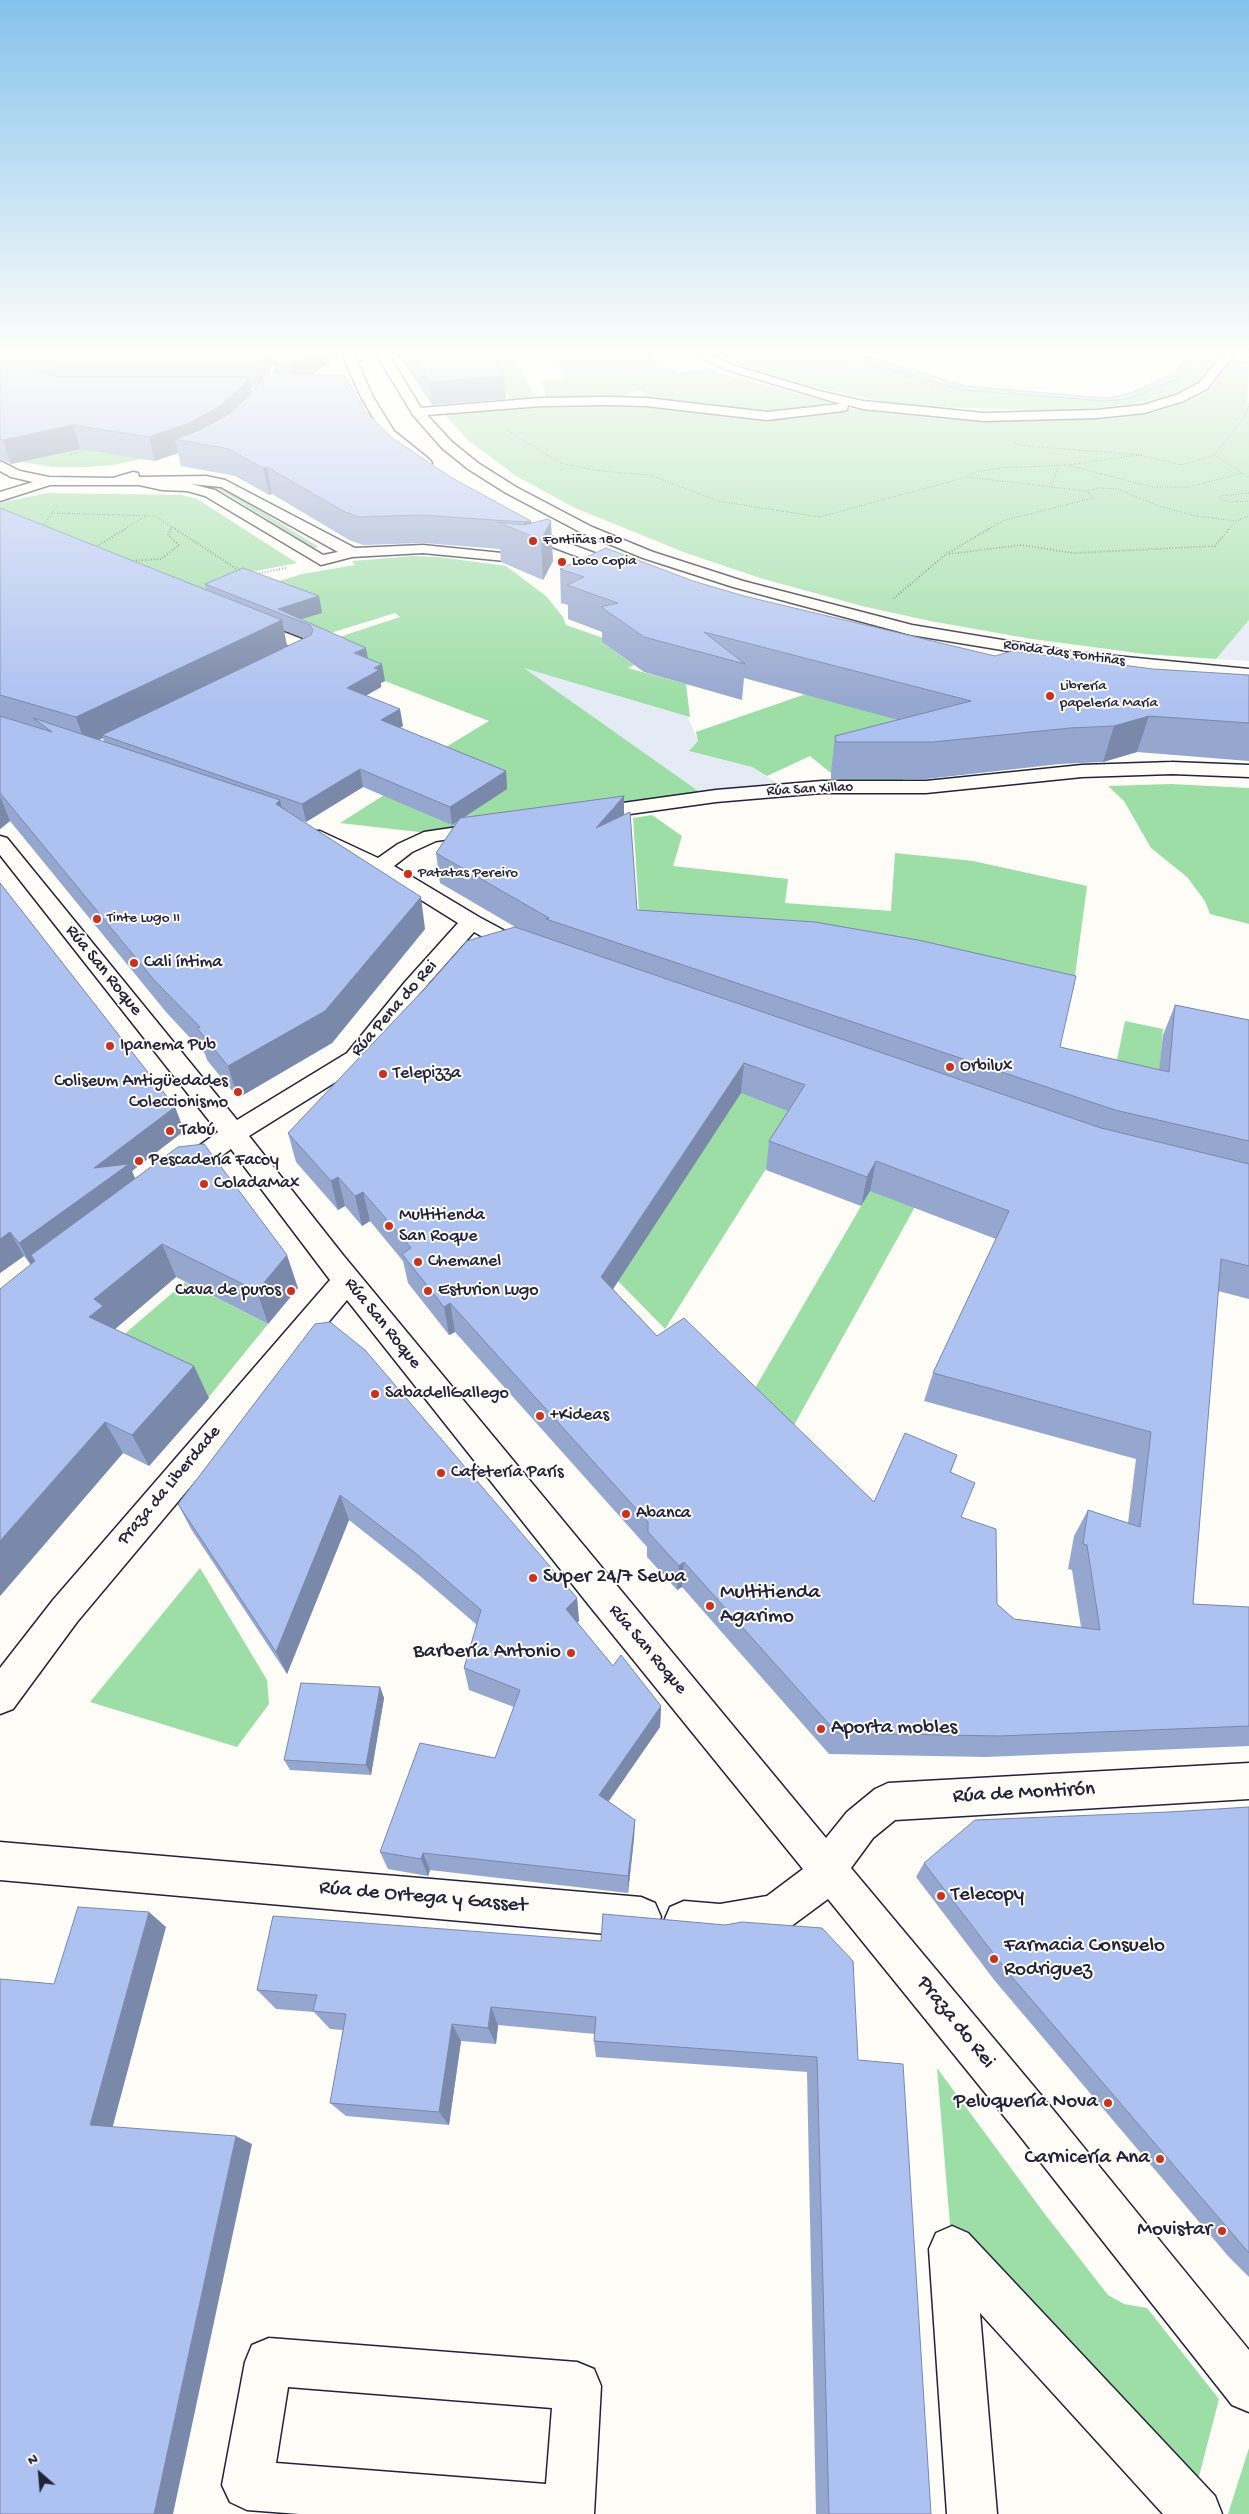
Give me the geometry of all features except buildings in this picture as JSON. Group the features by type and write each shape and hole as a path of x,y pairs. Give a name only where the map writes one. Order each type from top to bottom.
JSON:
{"street":[{"path":"7,469 16,474 49,481 144,482 177,479 206,480 225,484 352,553"},
{"path":"114,482 154,469"},
{"name":"Ronda das Fontiñas","path":"478,469 587,536 738,584 881,624 957,639 1075,657 1249,674"},
{"path":"0,497 49,481"},
{"path":"144,482 162,486 188,487 210,493 321,560 352,553 423,549 526,558 570,548"},
{"path":"499,499 557,536 570,548 636,574"},
{"path":"504,518 557,536 587,536 689,583 750,602 848,626"},
{"path":"235,618 306,647 266,666"},
{"path":"867,637 881,624"},
{"path":"906,639 1001,658 1134,677 1249,686"},
{"name":"Rúa San Xillao","path":"570,817 716,796 822,787 926,787 1082,771 1172,768 1249,771"},
{"path":"295,826 380,866 471,922 531,953 549,960"},
{"path":"380,866 405,848 431,836 505,826"},
{"name":"Rúa San Roque","path":"0,842 346,1279 594,1585 819,1857"},
{"name":"Rúa Pena do Rei","path":"157,1191 233,1134 355,1058 413,987 471,922"},
{"name":"Praza da Liberdade","path":"0,1697 65,1611 261,1379 336,1294 346,1279"},
{"name":"Rúa de Montirón","path":"819,1857 888,1802 1249,1781"},
{"name":"Rúa de Ortega y Gasset","path":"0,1861 720,1924 751,1920 776,1913 813,1887 819,1857"},
{"name":"Praza do Rei","path":"819,1857 1025,2109 1249,2388"},
{"path":"972,2514 952,2249 1197,2514"},
{"path":"269,2362 577,2386 569,2513 247,2485 269,2362"}],"path":[{"path":"592,469 650,475 718,501 819,517 967,477 975,472 992,469"},
{"path":"1051,486 1058,469"},
{"path":"1084,469 1152,487 1188,487 1242,473"},
{"path":"1236,469 1249,477"},
{"path":"967,477 1086,491 1099,488 1117,488 1159,506 1196,516 1236,521 1249,516"},
{"path":"890,601 946,554 1005,520 1093,498 1086,491"},
{"path":"1249,493 1220,496 1221,500 1249,500"},
{"path":"38,532 58,506"},
{"path":"52,513 149,514 172,526 241,572"},
{"path":"88,552 149,514"},
{"path":"946,554 1021,545 1073,552 1215,546 1236,521"},
{"path":"124,562 161,559 179,545 168,536 172,526"},
{"path":"249,577 321,560"}],"shaded area":[{"path":"1249,620 1249,661 1216,659"},
{"path":"522,667 687,715 698,741 689,751 752,767 785,788 701,793"}],"green space":[{"path":"507,469 1249,469 1249,620 1216,659 1145,654 1032,639 930,621 862,606 760,578 686,553 575,508"},
{"path":"184,482 218,486 227,490 319,547 314,548 225,493 212,488 181,485"},
{"path":"47,493 182,495 197,499 297,563 251,572 181,605 0,530 0,503"},
{"path":"413,556 439,557 506,566 546,596 563,617 566,625 609,640 602,642 634,665 628,668 686,684 690,717 524,668 701,793 428,833 340,823 444,757 436,753 489,721 356,670 318,644 400,617 395,613 308,640 243,615 257,588 302,574 355,565 352,561"},
{"path":"887,666 1003,687 853,739 905,781 842,782 810,756 767,776 752,767 689,751 698,741 696,732"},
{"path":"1171,784 1249,788 1249,924 1210,914 1205,901 1187,877 1151,848 1124,801 1108,786"},
{"path":"652,815 682,836 673,866 788,879 785,903 891,911 895,853 973,861 1087,886 1073,991 930,961 640,925 633,818"},
{"path":"1125,1021 1163,1029 1155,1130 1105,1118"},
{"path":"741,1092 800,1115 665,1329 618,1281"},
{"path":"913,1117 957,1131 783,1445 744,1407"},
{"path":"185,1282 268,1324 208,1398 106,1350"},
{"path":"200,1568 267,1680 269,1704 237,1747 90,1702"},
{"path":"937,2068 1044,2213 1108,2295 1124,2304 1147,2308 1219,2399 1191,2507 952,2249"},
{"path":"1249,2448 1249,2514 1228,2514"}],"place":[{"name":"Fontiñas 180","path":"533,541"},
{"name":"Loco Copia","path":"562,562"},
{"name":"Librería papelería María","path":"1050,696"},
{"name":"Patatas Pereiro","path":"408,874"},
{"name":"Tinte Lugo II","path":"97,919"},
{"name":"Cali íntima","path":"134,963"},
{"name":"Ipanema Pub","path":"110,1046"},
{"name":"Orbilux","path":"950,1067"},
{"name":"Telepizza","path":"383,1074"},
{"name":"Coliseum Antigüedades Coleccionismo","path":"238,1092"},
{"name":"Tabú","path":"170,1131"},
{"name":"Pescadería Facoy","path":"139,1161"},
{"name":"ColadaMax","path":"204,1184"},
{"name":"Multitienda San Roque","path":"389,1226"},
{"name":"Chemanel","path":"418,1262"},
{"name":"Cava de puros","path":"291,1291"},
{"name":"Esturion Lugo","path":"428,1291"},
{"name":"SabadellGallego","path":"375,1394"},
{"name":"+Kideas","path":"540,1416"},
{"name":"Cafetería París","path":"441,1473"},
{"name":"Abanca","path":"626,1514"},
{"name":"Super 24/7 Sewa","path":"533,1578"},
{"name":"Multitienda Agarimo","path":"710,1606"},
{"name":"Barbería Antonio","path":"571,1653"},
{"name":"Aporta mobles","path":"821,1729"},
{"name":"Telecopy","path":"941,1896"},
{"name":"Farmacia Consuelo Rodriguez","path":"994,1959"},
{"name":"Peluquería Nova","path":"1108,2103"},
{"name":"Carnicería Ana","path":"1160,2159"},
{"name":"Movistar","path":"1222,2231"}]}
